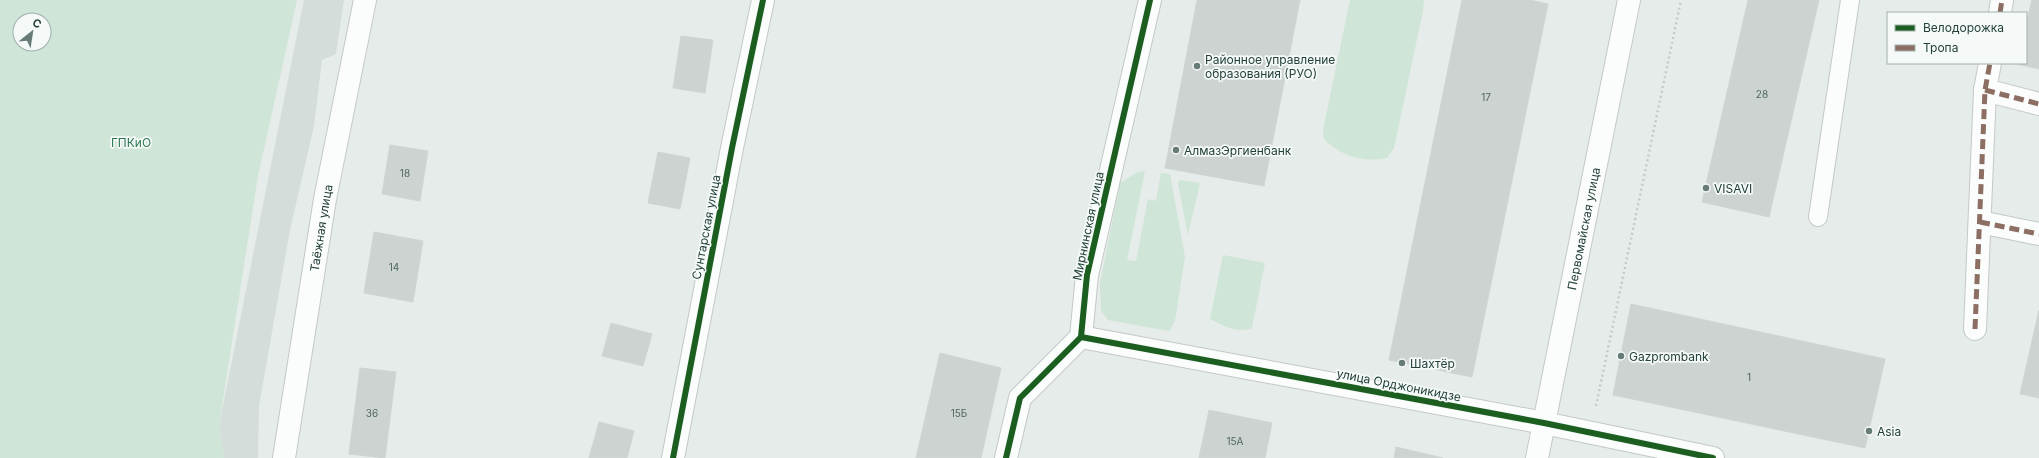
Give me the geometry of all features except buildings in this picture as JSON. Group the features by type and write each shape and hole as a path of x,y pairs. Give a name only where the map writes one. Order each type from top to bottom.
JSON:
{"street":[{"name":"Таёжная улица","path":"284,458 325,199 365,0"},
{"name":"Сунтарская улица","path":"673,458 732,148 763,0"},
{"name":"Мирнинская улица","path":"1081,337 1088,275 1150,0"},
{"name":"Первомайская улица","path":"1537,458 1629,0"},
{"path":"2000,12 2002,0"},
{"path":"1975,329 1985,90 1990,64"},
{"path":"1985,90 2039,104"},
{"path":"1980,222 2039,234"},
{"name":"улица Орджоникидзе","path":"1081,337 1544,423 1712,458"},
{"path":"1006,458 1020,398 1081,337"}],"lane":[{"path":"1818,217 1850,0"}],"path":[{"path":"1596,434 1596,404 1681,0"}],"shaded area":[{"path":"304,0 344,0 336,54 322,60 314,126 290,230 259,406 258,458 224,458 219,425"}],"green space":[{"name":"ГПКиО","path":"0,0 297,0 258,176 219,425 224,458 0,458"},
{"path":"1350,0 1424,0 1423,11 1394,148 1387,158 1369,160 1353,157 1338,150 1324,139 1323,130"},
{"path":"1145,171 1127,260 1136,261 1148,199 1156,201 1161,173 1170,174 1185,257 1175,321 1169,331 1108,320 1101,311 1100,283 1120,183 1138,172"},
{"path":"1180,180 1200,183 1188,235 1178,183"},
{"path":"1223,255 1265,263 1252,328 1246,330 1236,330 1225,327 1210,319"}],"marked path":[{"path":"2000,12 2002,0"},
{"path":"1975,329 1985,90 1990,64"},
{"path":"1985,90 2039,104"},
{"path":"1980,222 2039,234"}],"cycle path":[{"path":"673,458 732,148 763,0"},
{"path":"1006,458 1020,398 1081,337 1087,275 1150,0"},
{"path":"1081,337 1544,423 1713,458"}],"place":[{"name":"Районное управление образования (РУО)","path":"1197,66"},
{"name":"АлмазЭргиенбанк","path":"1176,150"},
{"name":"VISAVI","path":"1706,188"},
{"name":"Gazprombank","path":"1621,356"},
{"name":"Шахтёр","path":"1402,363"},
{"name":"Asia","path":"1869,431"}]}
